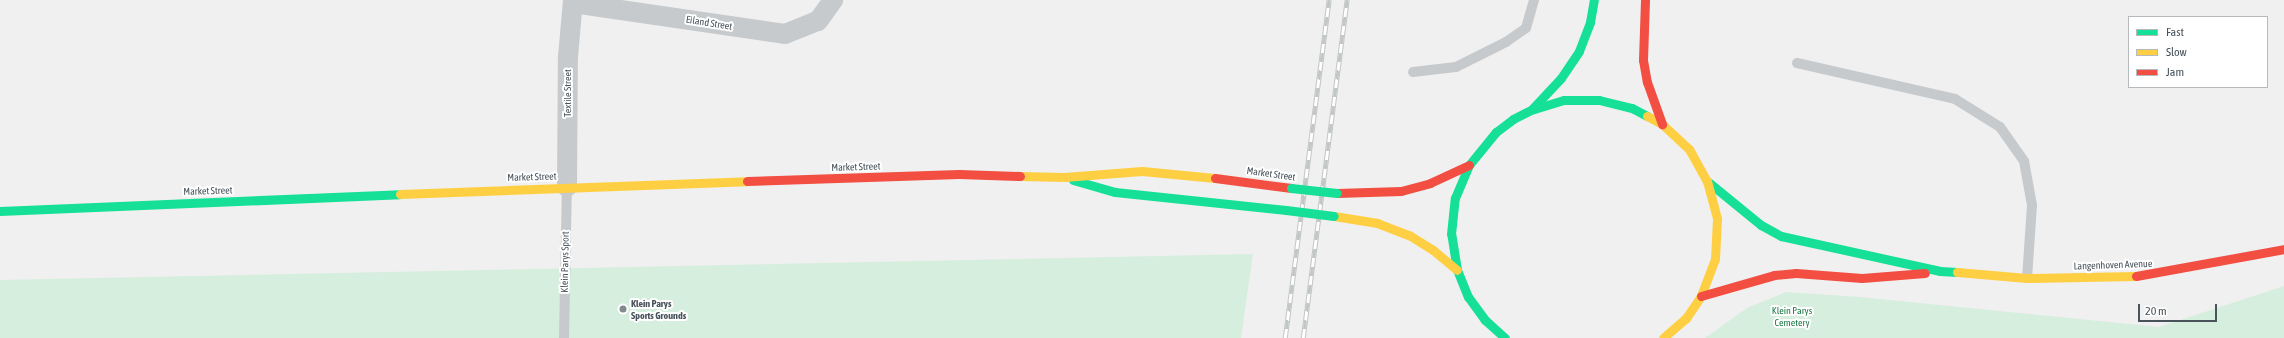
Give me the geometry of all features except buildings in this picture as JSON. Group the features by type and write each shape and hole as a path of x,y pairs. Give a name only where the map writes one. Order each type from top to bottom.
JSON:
{"main road":[{"path":"1531,110 1561,78 1579,51 1590,22 1594,0"},
{"path":"1645,0 1642,37 1643,60 1647,82 1662,124"},
{"path":"1505,338 1485,320 1468,297 1457,270 1451,234 1455,198 1469,165 1496,132 1513,119 1531,110 1564,100 1599,100 1632,108 1662,124 1689,149 1707,181 1717,219 1715,251 1701,296 1686,318 1663,338"},
{"name":"Market Street","path":"0,211 567,187 959,174 1064,177 1142,171 1194,175 1337,193 1401,191 1430,183 1469,165"},
{"name":"Market Street","path":"1064,177 1115,192 1286,210 1377,223 1409,235 1457,270"},
{"name":"Langenhoven Avenue","path":"1707,181 1761,225 1781,236 1940,271 2027,278 2147,276 2284,249"},
{"name":"Langenhoven Avenue","path":"1701,296 1774,275 1796,273 1888,278 1940,271"}],"street":[{"name":"Eiland Street","path":"573,1 785,34 818,21 833,0"},
{"name":"Textile Street","path":"567,187 568,57 573,1"}],"lane":[{"path":"1413,72 1456,67 1506,42 1526,28 1534,0"},
{"path":"1797,63 1955,98 2000,127 2024,161 2031,198 2027,278"},
{"name":"Klein Parys Sport","path":"564,338 567,187"}],"green space":[{"name":"Klein Parys Sports Grounds","path":"1253,254 1241,338 0,338 0,280"},
{"name":"Klein Parys Cemetery","path":"2284,286 2284,338 1705,338 1747,308 1786,292 1860,297 2159,327"}],"railway":[{"path":"1285,338 1329,0"},
{"path":"1303,338 1347,0"}],"traffic: fast":[{"path":"1532,109 1561,78 1579,51 1590,22 1594,0"},
{"path":"1505,338 1485,320 1468,297 1457,270 1451,234 1455,198 1469,165 1496,132 1513,119 1531,110 1564,100 1599,100 1632,108 1647,116"},
{"path":"1073,180 1115,192 1286,210"},
{"path":"1707,181 1761,225 1781,236 1940,271 1957,272"},
{"path":"1291,188 1337,193"},
{"path":"0,211 400,194"},
{"path":"1286,210 1334,216"}],"traffic: slow":[{"path":"1647,116 1662,124 1689,149 1707,181 1717,219 1715,259 1701,296 1686,318 1663,338"},
{"path":"1020,176 1064,177 1142,171 1215,178"},
{"path":"400,194 747,181"},
{"path":"1334,216 1377,223 1409,235 1433,250 1457,270"},
{"path":"1957,272 2027,278 2136,276"}],"traffic: jam":[{"path":"1645,0 1643,60 1647,82 1662,124"},
{"path":"1337,193 1401,191 1430,183 1469,165"},
{"path":"747,181 959,174 1020,176"},
{"path":"1215,178 1291,188"},
{"path":"2136,276 2284,249"},
{"path":"1701,296 1774,275 1796,273 1862,278 1925,273"}],"place":[{"name":"Klein Parys Sports Grounds","path":"623,309"}]}
